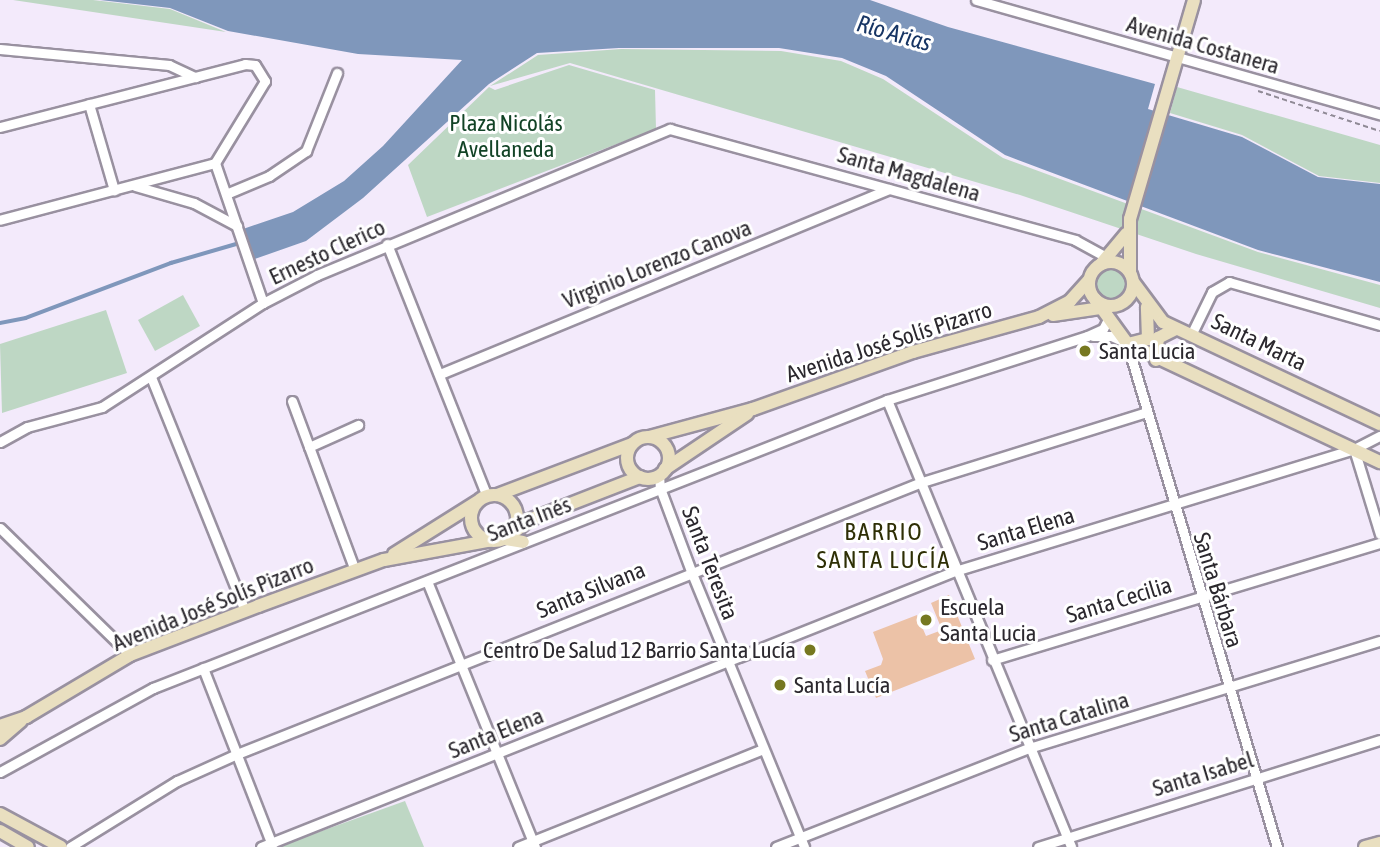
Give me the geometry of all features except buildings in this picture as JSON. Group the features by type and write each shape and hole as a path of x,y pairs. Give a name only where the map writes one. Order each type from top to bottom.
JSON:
{"main road":[{"path":"1132,277 1108,262 1129,226 1194,0"},
{"path":"1103,309 1127,300 1132,277 1129,226"},
{"name":"Avenida José Solís Pizarro","path":"1039,317 1070,301 1108,262"},
{"name":"Santa Marta","path":"1132,277 1146,303 1176,329 1192,333 1380,424"},
{"path":"1089,280 1103,309 1127,344 1156,360 1380,462"},
{"path":"1127,344 1148,340 1151,321 1146,303"},
{"name":"Avenida José Solís Pizarro","path":"384,560 487,498 649,437 753,410 913,352 1039,317 1103,309"},
{"path":"1156,360 1158,338 1176,329"},
{"name":"Avenida José Solís Pizarro","path":"0,738 26,717 130,655 384,560 500,542 529,520 643,478 661,477 753,410"},
{"path":"649,437 666,448 661,477"},
{"path":"632,443 627,463 643,478"},
{"path":"500,542 517,514 510,501 487,498 471,525 500,542 523,542"},
{"name":"Avenida José Solís Pizarro","path":"0,726 26,717"},
{"path":"0,814 61,847"},
{"path":"0,831 28,847"},
{"path":"1364,847 1380,844"}],"street":[{"name":"Avenida Costanera","path":"975,0 1380,114"},
{"path":"0,49 138,60 181,68 195,76"},
{"path":"0,127 245,64 255,65 265,81 215,163 0,220"},
{"path":"226,194 268,176 306,151 337,73"},
{"path":"89,104 114,190"},
{"name":"Santa Magdalena","path":"687,131 1075,240 1108,262"},
{"name":"Ernesto Clerico","path":"0,442 27,427 103,407 263,303 387,244 658,132 687,131"},
{"path":"215,163 263,303"},
{"path":"131,186 194,203 239,230"},
{"name":"Virginio Lorenzo Canova","path":"440,374 888,189"},
{"path":"387,244 487,498"},
{"path":"1192,333 1220,284 1240,282 1380,325"},
{"name":"Santa Inés","path":"0,772 133,697 427,581 500,542 523,542 661,477 887,400 1087,337 1103,329 1103,309"},
{"name":"Santa Inés","path":"1087,337 1111,336 1127,344"},
{"name":"Santa Bárbara","path":"1127,344 1144,413 1258,777 1277,847"},
{"path":"151,377 245,611"},
{"path":"887,400 955,571 1071,847"},
{"path":"292,401 355,570"},
{"name":"Santa Silvana","path":"71,847 177,781 461,663 919,483 1144,413"},
{"path":"309,447 358,425"},
{"name":"Santa Elena","path":"261,847 955,571 1354,449 1380,436"},
{"path":"1354,449 1380,534"},
{"name":"Santa Teresita","path":"661,477 691,571 802,842"},
{"path":"0,527 130,655"},
{"name":"Santa Cecilia","path":"992,660 1199,595 1380,543"},
{"path":"427,581 534,844"},
{"name":"Santa Catalina","path":"776,847 802,842 1029,748 1380,641"},
{"path":"202,668 272,844"},
{"name":"Santa Isabel","path":"1038,847 1066,836 1380,740"},
{"path":"518,847 534,844 763,749"}],"path":[{"path":"1253,88 1261,94 1380,131"}],"green space":[{"path":"13,0 93,0 170,9 226,32"},
{"path":"621,49 781,51 841,61 883,79 1003,158 1258,252 1380,285 1380,308 1196,254 1020,195 570,63 490,86 538,55"},
{"name":"Plaza Nicolás Avellaneda","path":"569,65 655,90 656,129 427,217 408,165 489,87 495,90"},
{"path":"1177,87 1380,145 1380,183 1319,176 1242,135 1170,113"},
{"path":"1112,267 1123,272 1128,283 1123,294 1112,299 1101,294 1096,283 1101,272"},
{"path":"183,295 200,326 155,351 138,320"},
{"path":"106,310 127,373 2,413 0,344"},
{"path":"405,801 424,847 277,847"}],"water":[{"name":"Río Arias","path":"100,0 870,0 948,27 1155,84 1148,109 1242,137 1318,177 1380,184 1380,282 1258,250 1005,155 886,76 842,58 779,48 619,48 537,53 489,84 363,198 306,241 252,260 243,229 293,212 344,181 383,146 462,60 358,54 228,31 170,8"}],"waterway":[{"path":"0,323 26,318 171,263 240,243"}],"place":[{"name":"Santa Lucia","path":"1085,351"},
{"name":"Escuela Santa Lucia","path":"926,620"},
{"name":"Centro De Salud 12 Barrio Santa Lucía","path":"810,650"},
{"name":"Santa Lucía","path":"780,685"}],"district":[{"name":"BARRIO SANTA LUCÍA","path":"884,546"}]}
